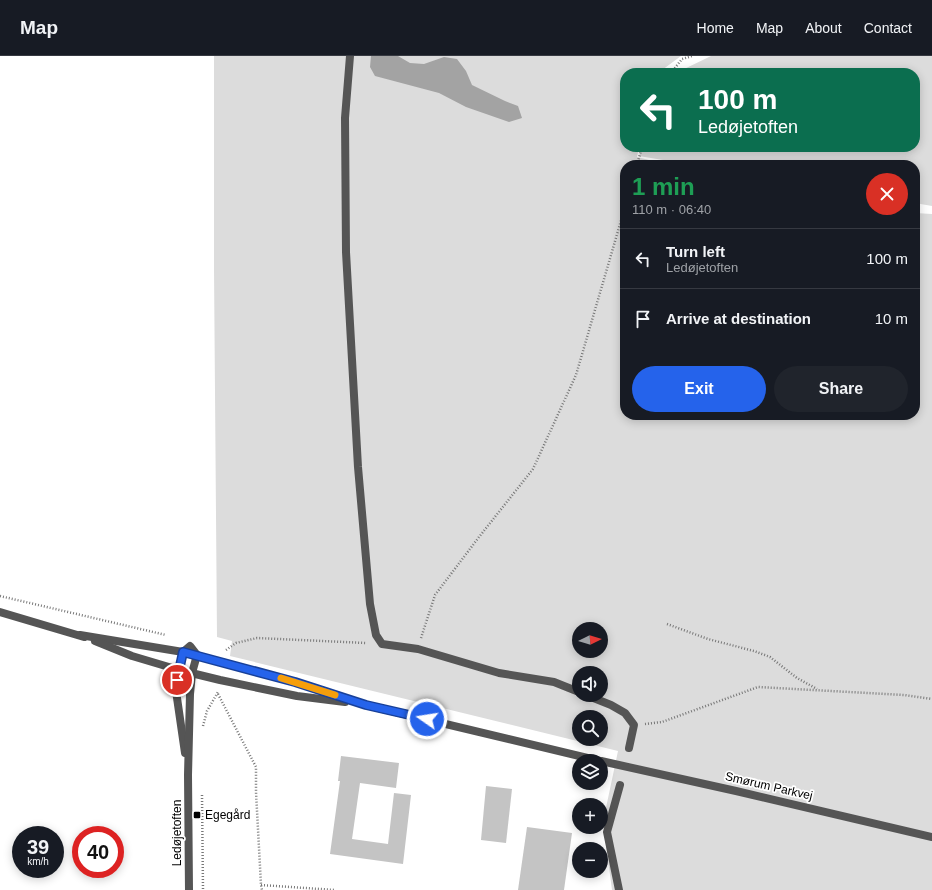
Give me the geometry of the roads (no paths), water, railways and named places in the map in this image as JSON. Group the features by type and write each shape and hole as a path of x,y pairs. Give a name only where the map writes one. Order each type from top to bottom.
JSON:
{"street":[{"path":"350,56 345,118 346,252 358,466 370,604 376,635 382,644 418,648 499,673 554,682 572,689"},
{"path":"0,612 80,635 132,656 192,673"},
{"path":"80,635 183,652 197,656"},
{"name":"Ledøjetoften","path":"183,652 176,691 188,775"},
{"name":"Ledøjetoften","path":"189,890 188,775 190,694 192,673 197,656"},
{"name":"Smørum Parkvej","path":"197,656 295,682 366,705 572,754"},
{"name":"Smørum Parkvej","path":"192,673 297,696 366,705"},
{"path":"604,702 625,713 634,725 629,748"},
{"name":"Smørum Parkvej","path":"608,763 932,837"},
{"path":"619,890 607,832 620,785"}],"place":[{"name":"Egegård","path":"197,815"}]}
